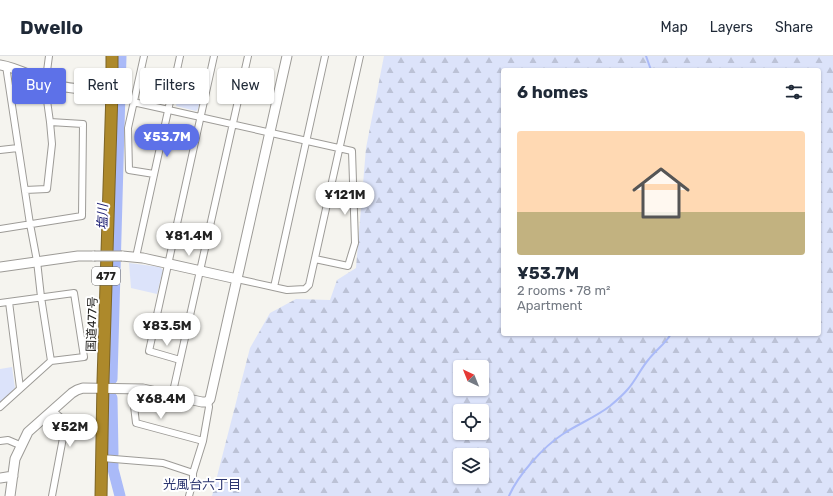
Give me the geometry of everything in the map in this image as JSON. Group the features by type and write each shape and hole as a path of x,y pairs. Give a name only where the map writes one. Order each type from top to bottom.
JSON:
{"highway":[{"name":"国道477号","path":"112,56 112,68"},
{"name":"国道477号","path":"101,496 112,104"}],"street":[{"path":"47,68 49,56"},
{"path":"144,56 128,128 129,170 154,174"},
{"path":"136,257 180,56"},
{"path":"180,360 149,351 214,56"},
{"path":"172,396 248,56"},
{"path":"10,496 15,459 28,432 77,390 83,388 143,389 204,402 208,401 212,396 287,56"},
{"path":"274,287 325,56"},
{"path":"0,267 78,256 136,257 287,290 305,289 309,285 360,56"},
{"path":"3,66 37,261 51,361"},
{"path":"133,102 352,151 355,243 348,266 315,259"},
{"path":"25,190 47,189 52,144 48,104"},
{"path":"0,229 82,216 83,124 50,122"},
{"path":"0,150 18,148"},
{"path":"0,303 74,293 84,357 51,361 0,406"},
{"path":"9,302 20,388"},
{"path":"132,389 136,423 202,441"},
{"path":"189,496 209,407 208,401"},
{"path":"52,496 66,422 53,410"},
{"path":"0,441 8,440 22,446"},
{"path":"102,458 163,463 193,473"},
{"path":"0,478 13,476"}],"green space":[{"path":"384,56 833,56 833,496 212,496 250,348 270,313 296,299 330,300 337,280 356,268 366,148"},
{"path":"176,104 199,104 196,111 176,106"},
{"path":"129,263 160,267 163,270 157,294 131,288"},
{"path":"12,367 15,388 0,403 0,369"}],"waterway":[{"name":"塩川","path":"112,379 121,56"},
{"path":"646,56 650,68"},
{"path":"509,496 518,479 547,446 563,434 605,410 612,404 631,385 646,363 670,336"},
{"name":"塩川","path":"112,398 113,454"},
{"name":"塩川","path":"113,464 120,496"}],"district":[{"name":"光風台六丁目","path":"202,484"}]}
